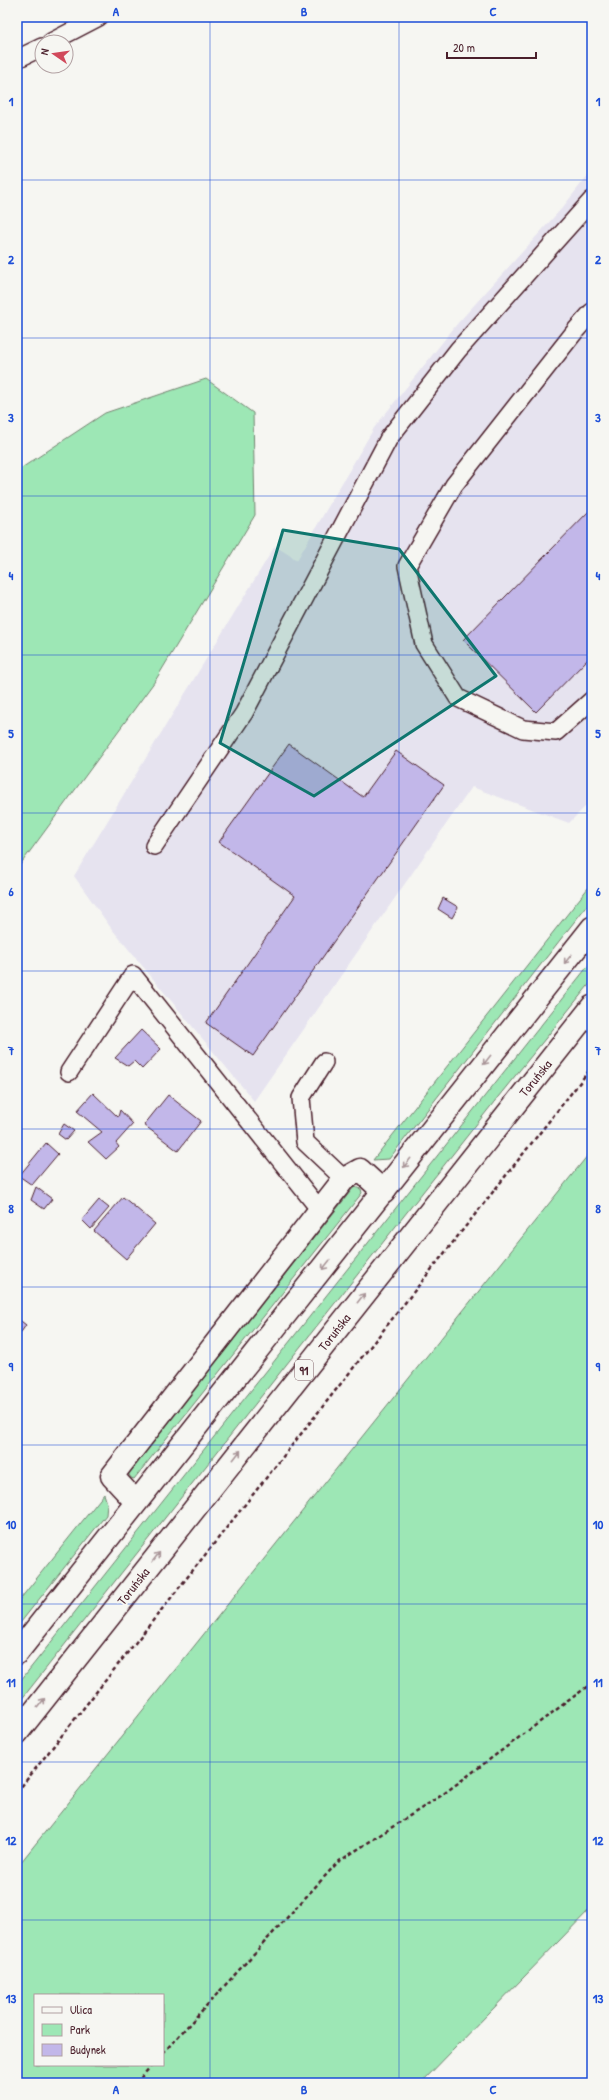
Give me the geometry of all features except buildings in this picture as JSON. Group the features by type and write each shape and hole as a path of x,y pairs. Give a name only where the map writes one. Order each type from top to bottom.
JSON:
{"main road":[{"path":"17,1653 592,928"},
{"name":"Toruńska","path":"17,1733 592,1007"},
{"path":"136,1502 112,1476 344,1179 360,1170 384,1192"}],"lane":[{"path":"66,34 99,17"},
{"path":"17,59 34,50"},
{"path":"154,846 244,713 329,555 389,438 458,350 592,200"},
{"path":"592,312 576,330 454,485 407,566 424,644 458,698 523,729 556,732 592,700"},
{"path":"69,1072 133,975 320,1210"},
{"path":"324,1062 301,1098 304,1142 344,1179"}],"path":[{"path":"17,1792 592,1066"},
{"path":"164,2052 338,1862 442,1795 592,1683"},
{"path":"136,2083 151,2066"}],"highlighted area":[{"path":"283,530 399,549 496,676 314,796 220,743"}],"shaded area":[{"path":"592,170 592,800 569,823 472,787 254,1101 111,928 74,876 275,546 297,560 374,428 457,324 563,207"}],"green space":[{"path":"206,379 253,413 255,515 155,681 17,869 17,471 105,413"},
{"path":"592,883 592,899 389,1159 373,1160"},
{"path":"592,961 592,981 498,1097 17,1705 17,1685"},
{"path":"592,1150 592,1907 421,2083 17,2083 17,1867"},
{"path":"354,1187 361,1189 362,1193 134,1479 131,1478 128,1473"},
{"path":"104,1494 107,1503 106,1515 17,1627 17,1603"}]}
